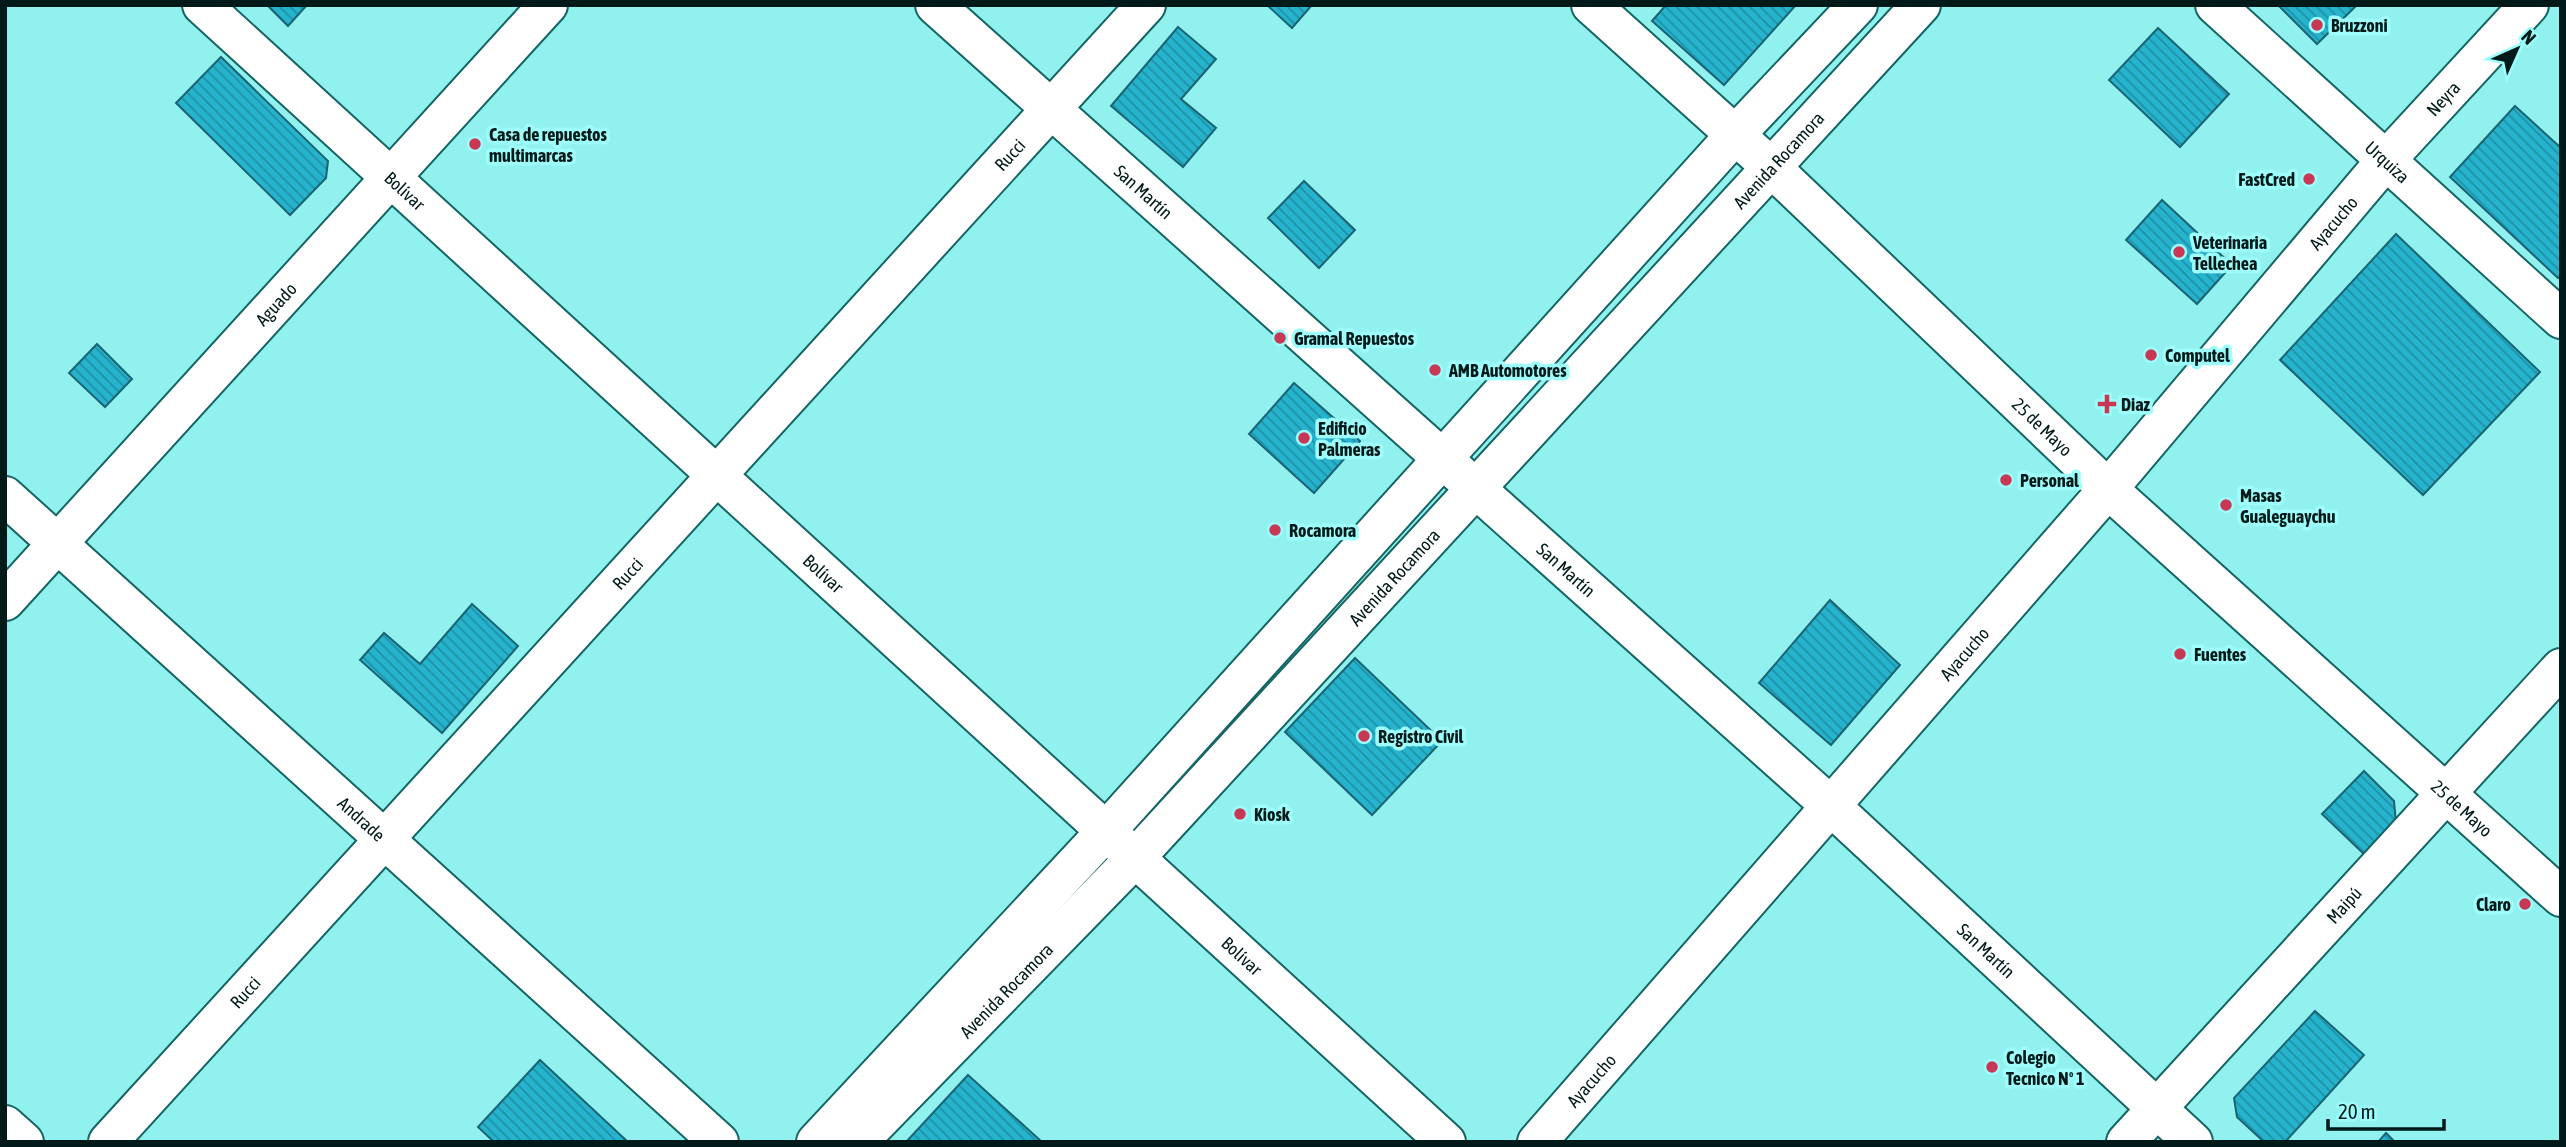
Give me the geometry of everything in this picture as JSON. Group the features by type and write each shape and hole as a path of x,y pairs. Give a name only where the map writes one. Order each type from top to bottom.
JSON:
{"street":[{"name":"Bolívar","path":"202,5 1446,1142"},
{"name":"Aguado","path":"5,601 548,5"},
{"name":"San Martín","path":"935,5 1832,807 2193,1142"},
{"name":"Rucci","path":"108,1142 1146,5"},
{"name":"25 de Mayo","path":"1591,5 1772,168 2108,489 2561,897"},
{"name":"Avenida Rocamora","path":"817,1142 1107,830 1735,135 1858,5"},
{"name":"Avenida Rocamora","path":"858,1142 1136,857 1921,5"},
{"name":"Urquiza","path":"2215,5 2561,319"},
{"name":"Neyra","path":"2386,160 2529,5"},
{"name":"Ayacucho","path":"1537,1142 2108,489 2386,160"},
{"name":"Andrade","path":"5,496 719,1142"},
{"name":"Maipú","path":"2126,1142 2561,668"},
{"path":"5,1125 24,1142"}],"building":[{"path":"267,5 307,5 288,26"},
{"path":"1267,5 1312,5 1292,28"},
{"path":"1666,5 1796,5 1724,85 1652,21"},
{"name":"Bruzzoni","path":"2278,5 2357,5 2317,44"},
{"path":"1178,27 1216,59 1181,99 1216,128 1183,167 1111,106"},
{"path":"2158,28 2229,94 2180,147 2109,80"},
{"path":"221,57 328,161 326,178 290,215 176,103"},
{"path":"2515,106 2561,148 2561,275 2558,278 2450,177"},
{"path":"1304,181 1355,230 1319,268 1268,218"},
{"name":"Veterinaria Tellechea","path":"2162,200 2232,265 2197,304 2126,240"},
{"path":"2396,234 2540,372 2423,495 2280,360"},
{"path":"97,344 132,379 105,407 69,373"},
{"name":"Edificio Palmeras","path":"1294,383 1360,441 1314,493 1249,434"},
{"path":"1830,600 1900,665 1831,745 1759,683"},
{"path":"472,604 518,646 442,733 360,660 384,633 420,664"},
{"name":"Registro Civil","path":"1355,658 1442,741 1372,815 1285,732"},
{"path":"2364,771 2394,801 2396,823 2365,855 2322,814"},
{"path":"2315,1011 2364,1055 2285,1142 2264,1142 2237,1117 2234,1098"},
{"path":"540,1060 628,1142 494,1142 478,1127"},
{"path":"968,1075 1042,1142 906,1142"},
{"path":"2386,1133 2395,1142 2378,1142"}],"place":[{"name":"Bruzzoni","path":"2317,25"},
{"name":"Casa de repuestos multimarcas","path":"475,144"},
{"name":"FastCred","path":"2309,179"},
{"name":"Veterinaria Tellechea","path":"2179,252"},
{"name":"Gramal Repuestos","path":"1280,338"},
{"name":"Computel","path":"2151,355"},
{"name":"AMB Automotores","path":"1435,370"},
{"name":"Diaz","path":"2107,404"},
{"name":"Edificio Palmeras","path":"1304,438"},
{"name":"Personal","path":"2006,480"},
{"name":"Masas Gualeguaychu","path":"2226,505"},
{"name":"Rocamora","path":"1275,530"},
{"name":"Fuentes","path":"2180,654"},
{"name":"Registro Civil","path":"1364,736"},
{"name":"Kiosk","path":"1240,814"},
{"name":"Claro","path":"2525,904"},
{"name":"Colegio Tecnico Nº 1","path":"1992,1067"}]}
